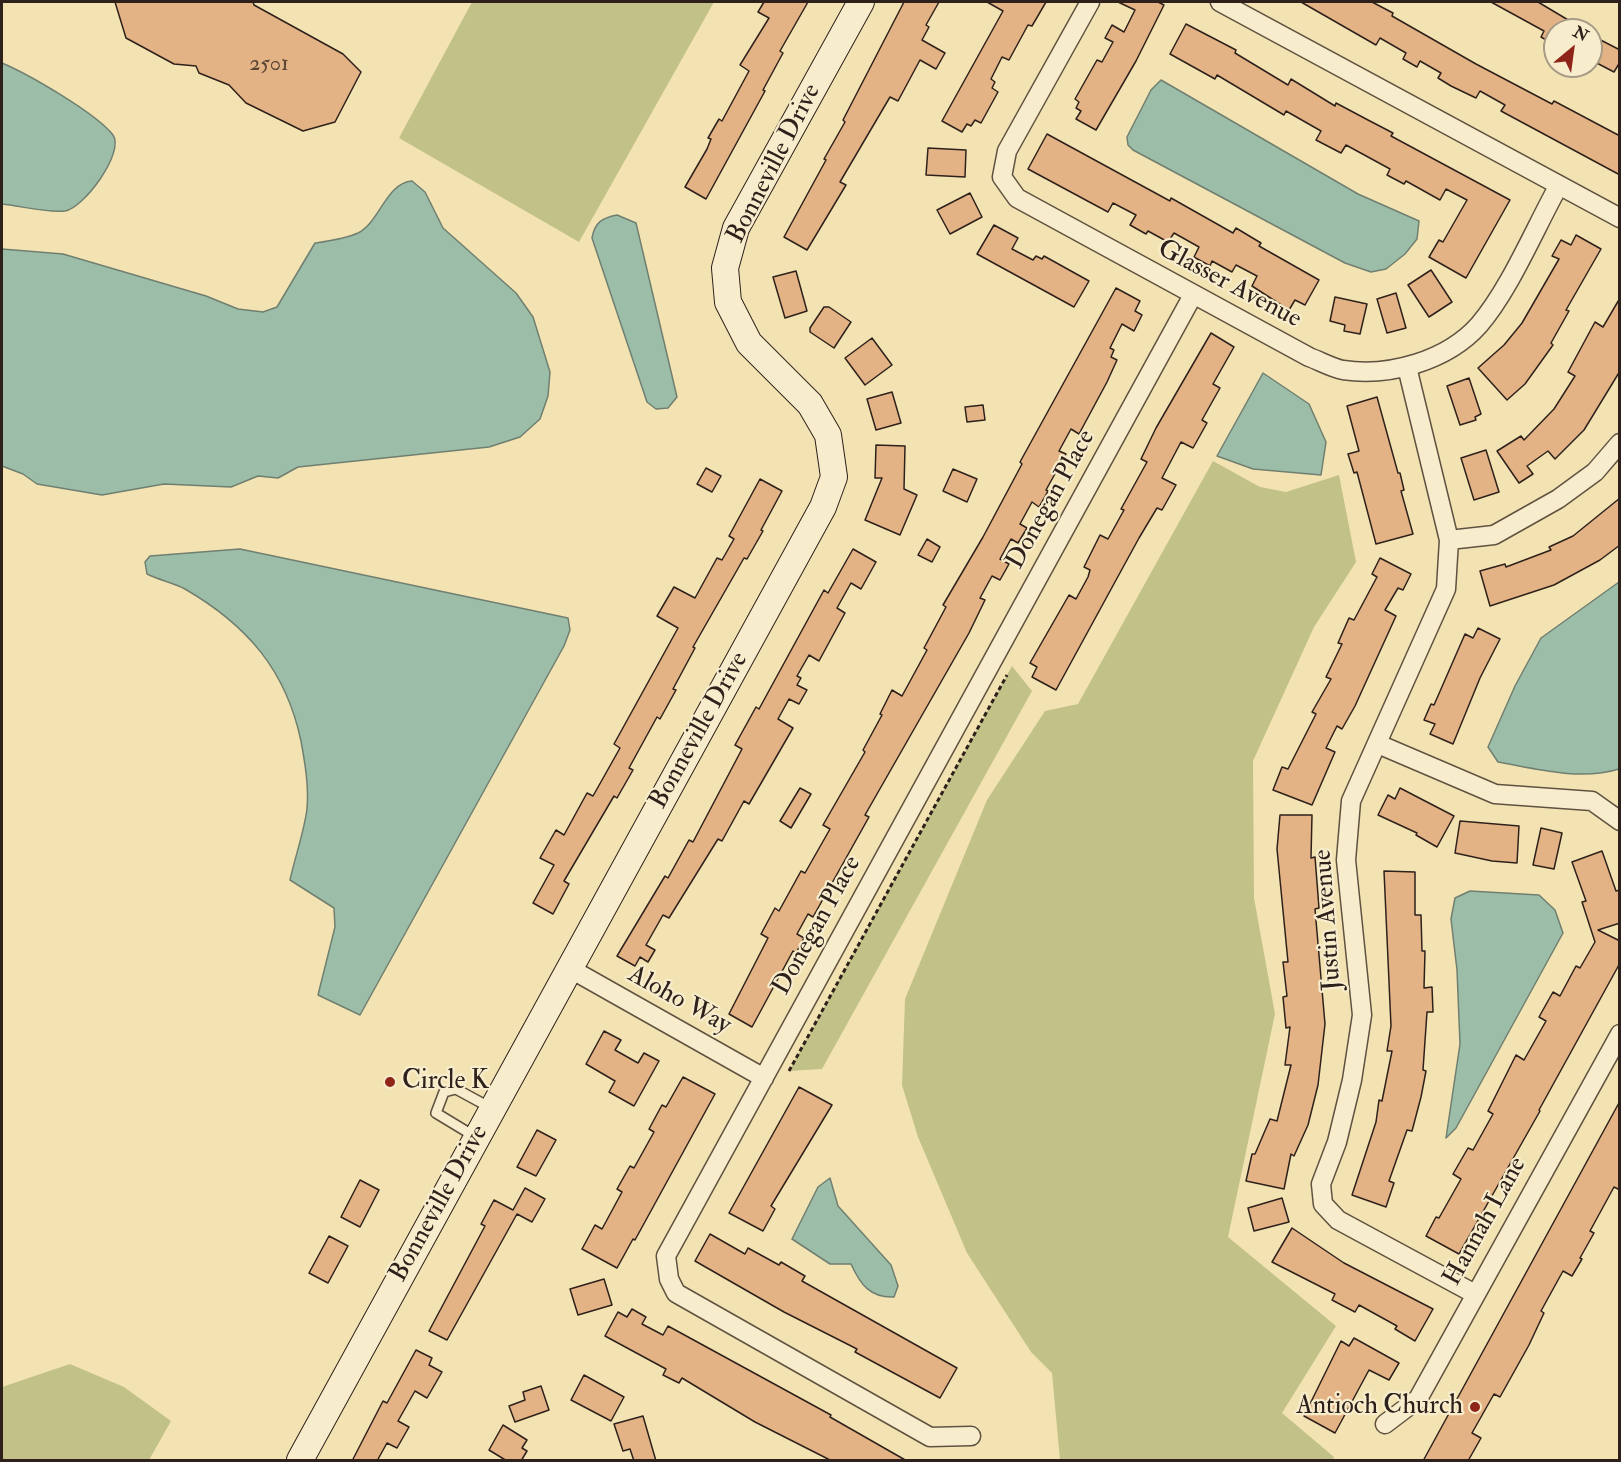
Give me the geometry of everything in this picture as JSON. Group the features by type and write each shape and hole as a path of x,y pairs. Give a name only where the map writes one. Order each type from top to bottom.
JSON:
{"street":[{"name":"Bonneville Drive","path":"300,1461 823,507 834,477 828,435 810,404 749,343 728,302 725,268 736,228 861,2"},
{"name":"Glasser Avenue","path":"1090,2 1007,151 1002,177 1017,198 1309,357 1342,370 1383,371 1407,367 1444,352 1478,326 1501,292 1559,185"},
{"path":"1220,2 1620,219"},
{"name":"Donegan Place","path":"971,1436 930,1437 676,1293 669,1280 666,1256 1193,295"},
{"name":"Justin Avenue","path":"1407,367 1449,540 1446,589 1351,801 1346,860 1362,1015 1352,1080 1337,1142 1321,1184 1323,1204 1338,1220 1475,1294"},
{"path":"1449,540 1494,535 1549,504 1595,472 1620,443"},
{"path":"1378,744 1495,794 1592,801 1620,821"},
{"name":"Aloho Way","path":"569,968 764,1078"},
{"name":"Hannah Lane","path":"1385,1424 1418,1399 1620,1034"}],"lane":[{"path":"476,1138 436,1113 444,1092 456,1089 492,1109"}],"path":[{"path":"789,1071 1007,675"}],"shaded area":[{"path":"472,2 714,2 579,242 399,138"},
{"path":"2,63 77,105 113,135 115,143 108,166 92,190 73,208 65,211 50,211 2,204"},
{"path":"1161,80 1358,194 1419,221 1417,239 1405,254 1386,269 1371,272 1345,263 1133,150 1128,145 1127,137 1151,90"},
{"path":"412,181 425,192 443,228 516,293 533,317 550,372 548,396 540,419 520,437 489,447 298,467 278,478 258,476 231,487 164,484 102,495 37,484 23,474 2,466 2,249 63,254 206,296 238,309 263,312 277,307 315,243 342,238 366,228 389,195 403,183"},
{"path":"617,215 636,223 677,397 668,408 656,409 647,402 592,238 600,222"},
{"path":"1263,373 1309,404 1326,442 1321,475 1253,469 1217,456"},
{"path":"1213,461 1260,487 1286,492 1339,475 1356,562 1314,627 1253,761 1254,898 1275,1014 1228,1237 1336,1326 1282,1413 1334,1457 1333,1460 1060,1460 1052,1373 1031,1352 967,1253 918,1137 902,1085 905,999 987,800 1045,711 1078,704"},
{"path":"240,549 568,618 570,630 564,646 360,1015 318,995 335,927 334,908 290,880 306,818 307,792 301,741 285,692 261,652 227,618 185,589 147,574 145,562 150,556"},
{"path":"1619,582 1619,769 1574,774 1498,762 1488,747 1515,686 1541,638"},
{"path":"1012,666 1032,691 822,1069 789,1071"},
{"path":"1470,891 1539,895 1555,910 1563,933 1456,1128 1446,1138 1460,1044 1457,970 1451,919 1455,898"},
{"path":"830,1178 838,1206 891,1265 898,1286 894,1297 872,1292 858,1278 851,1264 830,1264 792,1239 818,1187"},
{"path":"70,1364 124,1387 171,1421 149,1460 2,1460 2,1387"}],"building":[{"path":"115,2 253,2 254,5 343,54 361,72 335,122 303,131 246,103 229,85 199,73 196,66 174,64 126,38"},
{"path":"764,2 808,2 780,51 783,53 763,90 765,91 706,199 685,187 707,149 711,139 708,138 719,119 722,121 749,71 740,65 769,18 758,12"},
{"path":"904,2 939,2 926,25 929,27 922,40 945,53 936,69 920,60 898,101 890,97 840,182 846,185 807,250 784,237 826,160 824,159 845,122 843,120"},
{"path":"987,2 1046,2 1032,26 1028,25 1009,60 1002,57 991,79 995,82 992,88 998,92 981,123 975,120 971,126 967,124 962,132 942,121 1003,11"},
{"path":"1118,2 1158,2 1164,5 1136,61 1096,130 1076,119 1081,111 1076,108 1079,102 1075,99 1097,60 1102,62 1113,42 1105,38 1112,25 1124,32 1135,10"},
{"path":"1301,2 1372,2 1476,64 1620,136 1620,175 1501,111 1505,105 1480,91 1476,98 1451,86 1438,78 1441,73 1420,61 1417,67 1403,59 1406,53 1380,38 1376,45"},
{"path":"1491,2 1538,2 1565,18 1543,18 1543,30"},
{"path":"1186,24 1236,50 1235,53 1288,85 1291,79 1335,106 1336,103 1393,133 1391,136 1510,200 1466,278 1429,257 1439,240 1443,242 1467,200 1446,189 1440,200 1406,181 1404,184 1387,175 1390,169 1346,145 1341,153 1316,140 1321,131 1286,111 1284,115 1217,75 1215,79 1170,54"},
{"path":"1603,41 1620,50 1620,62 1614,72 1603,66"},
{"path":"1047,134 1233,233 1236,228 1261,243 1259,246 1319,280 1305,305 1295,300 1289,310 1252,286 1257,276 1236,265 1232,272 1212,261 1210,266 1194,257 1199,247 1174,233 1168,242 1148,231 1146,234 1130,225 1136,215 1113,203 1108,212 1028,169"},
{"path":"928,148 966,150 965,177 926,175"},
{"path":"970,193 982,217 950,234 937,210"},
{"path":"994,225 1018,238 1012,249 1033,260 1036,256 1042,259 1044,256 1089,281 1074,307 977,254"},
{"path":"1576,235 1601,249 1566,310 1569,311 1551,343 1553,345 1525,384 1507,400 1478,368 1504,345 1522,323 1559,259 1552,256 1561,240 1571,245"},
{"path":"1431,270 1452,302 1429,317 1408,285"},
{"path":"796,271 807,311 785,318 773,277"},
{"path":"1116,288 1140,301 1135,311 1142,315 1134,331 1122,324 1110,348 1114,350 1111,357 1117,360 1107,382 1079,434 1071,429 1059,451 1066,454 1046,490 1048,491 1039,507 1032,502 1020,524 1027,528 1018,543 1011,539 1000,559 1009,564 1000,580 992,576 980,598 985,600 969,633 865,815 869,817 813,917 808,914 797,934 804,938 796,953 793,951 752,1027 729,1014 768,938 761,934 775,908 779,911 801,871 805,873 830,829 823,825 865,752 863,750 882,715 880,714 892,690 902,696 927,650 924,648 946,607 943,605 983,537 1022,464 1020,462"},
{"path":"1396,293 1406,328 1387,333 1377,299"},
{"path":"1335,297 1367,304 1360,334 1344,331 1345,325 1330,321"},
{"path":"1620,298 1620,371 1584,430 1555,459 1548,451 1527,466 1533,474 1519,483 1497,451 1521,436 1524,440 1554,409 1575,376 1568,372 1595,322 1603,327"},
{"path":"824,307 829,307 851,322 834,348 810,332 810,328"},
{"path":"1211,333 1234,347 1213,384 1220,388 1202,420 1207,423 1193,448 1181,442 1162,478 1176,485 1162,510 1157,508 1139,538 1056,690 1032,677 1037,667 1030,663 1069,595 1076,599 1090,570 1084,567 1100,535 1108,539 1124,510 1121,509 1147,462 1141,459 1156,428"},
{"path":"872,338 892,365 865,385 845,358"},
{"path":"1469,378 1481,414 1475,417 1476,420 1460,425 1447,386"},
{"path":"892,392 901,423 876,430 867,399"},
{"path":"1377,397 1398,473 1400,473 1404,490 1401,491 1413,534 1376,544 1357,472 1354,473 1348,454 1359,451 1347,406"},
{"path":"983,405 985,420 967,422 965,407"},
{"path":"876,445 905,446 904,489 917,495 900,535 865,520 882,478 875,478"},
{"path":"1486,450 1499,492 1474,500 1461,458"},
{"path":"706,468 721,476 712,492 697,484"},
{"path":"953,469 977,479 967,502 943,491"},
{"path":"760,479 782,491 761,530 763,531 747,559 744,558 693,647 695,648 673,689 676,690 660,719 657,717 629,768 633,770 617,798 614,796 564,881 569,884 553,914 533,903 554,865 540,858 556,830 564,835 587,793 593,796 620,748 614,744 678,628 657,616 674,587 695,598 717,558 722,560 734,539 729,536"},
{"path":"1620,498 1620,545 1600,560 1554,585 1490,606 1480,571 1505,564 1506,567 1551,550 1549,547 1573,536"},
{"path":"927,539 940,547 932,562 918,555"},
{"path":"853,549 876,562 861,589 851,583 837,608 845,613 819,661 809,655 797,676 801,678 797,685 807,690 799,704 789,699 778,719 793,728 749,804 744,801 722,841 718,839 669,918 663,915 646,945 655,950 648,962 640,957 635,966 617,956 665,876 668,878 689,840 693,842 742,749 735,745 756,707 759,709 824,590 828,593"},
{"path":"1380,558 1411,574 1403,590 1398,588 1385,610 1396,616 1355,706 1342,729 1337,726 1326,748 1335,752 1312,805 1273,790 1282,767 1288,769 1316,714 1312,712 1331,679 1326,677 1342,644 1338,643 1349,618 1354,620 1377,577 1372,574"},
{"path":"1478,628 1500,639 1480,678 1453,744 1430,734 1435,724 1424,720 1431,704 1434,705 1465,634 1473,638"},
{"path":"800,788 811,794 791,828 780,821"},
{"path":"1400,788 1454,816 1437,847 1416,835 1417,833 1378,815 1388,795 1395,799"},
{"path":"1280,815 1312,815 1311,858 1315,857 1319,908 1315,909 1325,1024 1318,1085 1308,1125 1294,1156 1291,1154 1284,1189 1246,1181 1252,1154 1255,1154 1270,1119 1277,1121 1291,1065 1285,1065 1290,1027 1286,1028 1283,997 1287,996 1283,962 1288,962 1277,849"},
{"path":"1460,821 1519,826 1517,863 1492,861 1455,853"},
{"path":"1541,828 1562,833 1554,869 1533,865"},
{"path":"1602,851 1616,891 1620,890 1620,923 1598,930 1620,941 1620,963 1459,1254 1426,1236 1461,1179 1453,1174 1468,1148 1473,1150 1493,1114 1488,1111 1516,1055 1524,1060 1546,1021 1539,1017 1553,992 1560,996 1576,966 1580,968 1595,942 1582,902 1586,901 1572,862"},
{"path":"1384,871 1415,872 1415,915 1421,915 1422,951 1425,951 1424,988 1432,987 1433,1012 1427,1012 1423,1070 1426,1071 1421,1097 1412,1131 1407,1130 1389,1181 1394,1183 1386,1207 1352,1195 1376,1122 1379,1100 1382,1101 1392,1051 1387,1051 1391,1026"},
{"path":"604,1031 621,1040 615,1050 638,1063 644,1053 659,1061 634,1106 609,1092 615,1081 586,1064"},
{"path":"683,1077 715,1094 635,1240 633,1239 617,1268 582,1249 595,1225 602,1229 622,1192 617,1189 630,1166 634,1168 654,1132 649,1129 662,1105 666,1107"},
{"path":"799,1087 832,1105 771,1206 775,1209 763,1231 729,1213"},
{"path":"1620,1101 1620,1190 1614,1187 1590,1231 1594,1233 1580,1258 1582,1259 1572,1276 1563,1271 1541,1311 1544,1313 1529,1345 1500,1397 1494,1394 1472,1433 1481,1438 1468,1461 1423,1461"},
{"path":"537,1130 556,1140 536,1176 517,1167"},
{"path":"360,1180 379,1190 360,1227 341,1217"},
{"path":"525,1188 545,1199 532,1222 517,1214 447,1340 429,1331 485,1226 481,1224 494,1200 513,1210"},
{"path":"1282,1198 1289,1222 1254,1231 1248,1208"},
{"path":"1292,1228 1344,1263 1433,1309 1415,1341 1395,1329 1397,1326 1359,1305 1355,1312 1332,1300 1335,1294 1272,1262"},
{"path":"710,1234 745,1254 748,1248 779,1265 781,1262 805,1276 802,1281 957,1368 940,1398 855,1352 857,1349 784,1312 695,1261"},
{"path":"329,1236 348,1246 328,1283 309,1273"},
{"path":"604,1279 612,1305 578,1315 570,1289"},
{"path":"632,1309 646,1317 642,1324 663,1335 668,1326 831,1415 830,1417 907,1461 832,1461 755,1422 682,1378 679,1383 663,1375 666,1369 605,1336 618,1312 627,1317"},
{"path":"1354,1338 1399,1363 1389,1380 1369,1370 1335,1433 1304,1416 1341,1341 1349,1346"},
{"path":"416,1350 432,1358 429,1365 442,1372 427,1398 415,1391 398,1421 409,1427 397,1448 387,1443 377,1461 352,1461 383,1401 387,1403"},
{"path":"584,1375 624,1397 611,1421 571,1400"},
{"path":"541,1386 549,1410 515,1422 509,1406 525,1400 523,1392"},
{"path":"643,1416 656,1461 634,1461 630,1449 623,1451 614,1424"},
{"path":"503,1425 527,1440 522,1448 527,1451 521,1461 507,1461 489,1450"}],"place":[{"name":"Circle K","path":"390,1082"},
{"name":"Antioch Church","path":"1475,1407"}]}
